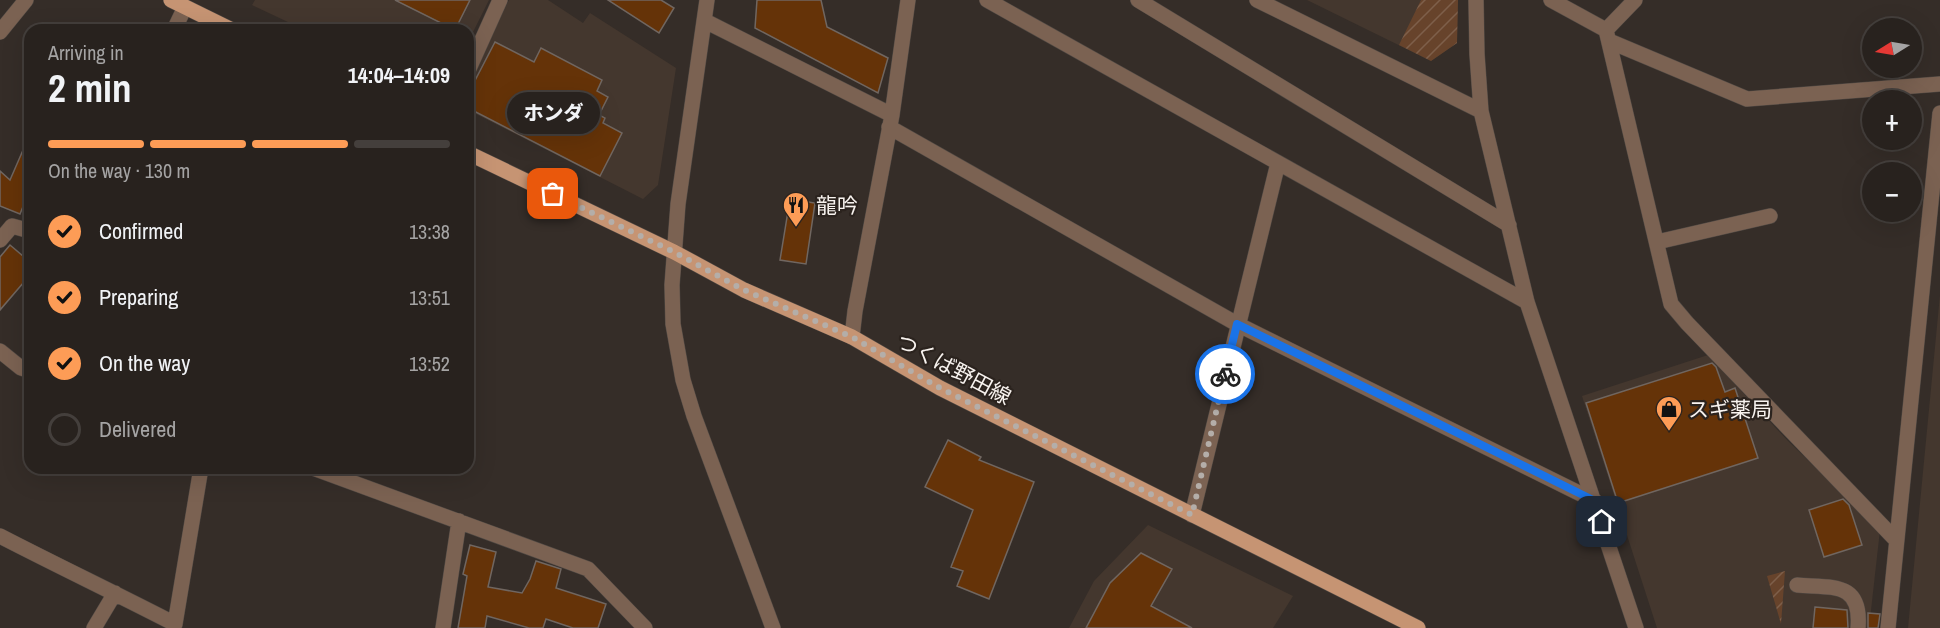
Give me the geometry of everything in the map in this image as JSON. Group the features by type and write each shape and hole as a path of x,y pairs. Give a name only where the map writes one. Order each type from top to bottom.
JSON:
{"main road":[{"path":"178,3 220,24"},
{"name":"つくば野田線","path":"474,156 674,252 744,290 852,337 940,388 1418,628"}],"street":[{"path":"0,32 26,0"},
{"path":"474,58 500,0"},
{"path":"707,0 678,204 672,285 673,324 683,380 773,628"},
{"path":"852,337 890,121 908,0"},
{"path":"987,0 1527,302"},
{"path":"1138,0 1509,225"},
{"path":"1257,0 1481,111"},
{"path":"1476,0 1481,111 1527,302 1636,628"},
{"path":"1551,0 1608,35 1747,99 1940,84"},
{"path":"1608,35 1635,0"},
{"path":"175,24 178,3"},
{"path":"705,21 890,121 1237,324 1595,501"},
{"path":"1608,35 1671,304 1896,540"},
{"path":"1888,628 1940,113"},
{"path":"1192,515 1278,163"},
{"path":"1656,242 1770,216"},
{"path":"0,240 12,226 24,229"},
{"path":"0,351 24,369"},
{"path":"0,536 115,593 155,622 175,624 200,474"},
{"path":"330,474 588,569 645,628"},
{"path":"443,628 459,521"},
{"path":"1797,585 1840,588 1851,593 1860,613 1858,628"},
{"path":"94,628 115,593"}],"shaded area":[{"path":"255,0 489,0 474,30 474,24 292,24 252,5"},
{"path":"509,0 548,0 583,23 590,13 676,68 658,185 643,199 474,113 474,70"},
{"path":"1307,0 1458,0 1457,43 1431,61"},
{"path":"1421,0 1458,0 1457,43 1431,61 1399,45"},
{"path":"1940,295 1940,628 1908,628"},
{"path":"1708,355 1788,441 1880,530 1869,628 1657,628 1582,396"},
{"path":"1148,525 1293,596 1273,628 1069,628 1094,581"},
{"path":"1785,571 1781,624 1767,576"}],"building":[{"path":"395,0 470,0 458,24 443,24"},
{"path":"608,0 661,0 674,8 659,33"},
{"path":"757,0 821,0 827,27 888,58 878,93 755,28"},
{"path":"495,42 534,62 541,48 602,80 597,91 608,97 599,115 605,118 603,123 622,133 600,176 474,111 474,82"},
{"path":"24,148 24,204 20,214 0,206 0,171 10,180"},
{"path":"790,199 815,203 806,264 780,260"},
{"path":"10,245 24,257 24,282 0,310 0,257"},
{"path":"1712,363 1716,367 1725,392 1735,388 1758,458 1618,503 1586,403"},
{"path":"948,440 981,457 979,460 1034,482 989,599 957,586 963,571 951,567 973,510 925,487"},
{"path":"1843,499 1849,505 1862,545 1824,557 1809,510"},
{"path":"470,545 496,552 488,587 522,593 536,561 561,569 556,588 606,604 598,628 573,628 546,619 543,628 529,628 487,616 485,628 458,628 467,576 463,574"},
{"path":"1141,553 1172,569 1151,606 1192,628 1086,628 1110,583"},
{"path":"1815,607 1847,610 1848,628 1813,628"},
{"path":"1868,613 1880,614 1878,628 1868,628"}],"way so far":[{"path":"553,194 674,252 744,290 852,337 940,388 1192,515 1225,374"}],"place":[{"name":"ホンダ","path":"553,194"},
{"name":"龍吟","path":"796,228"},
{"name":"スギ薬局","path":"1669,432"}],"route":[{"path":"1225,374 1237,324 1595,501 1602,522"}]}
